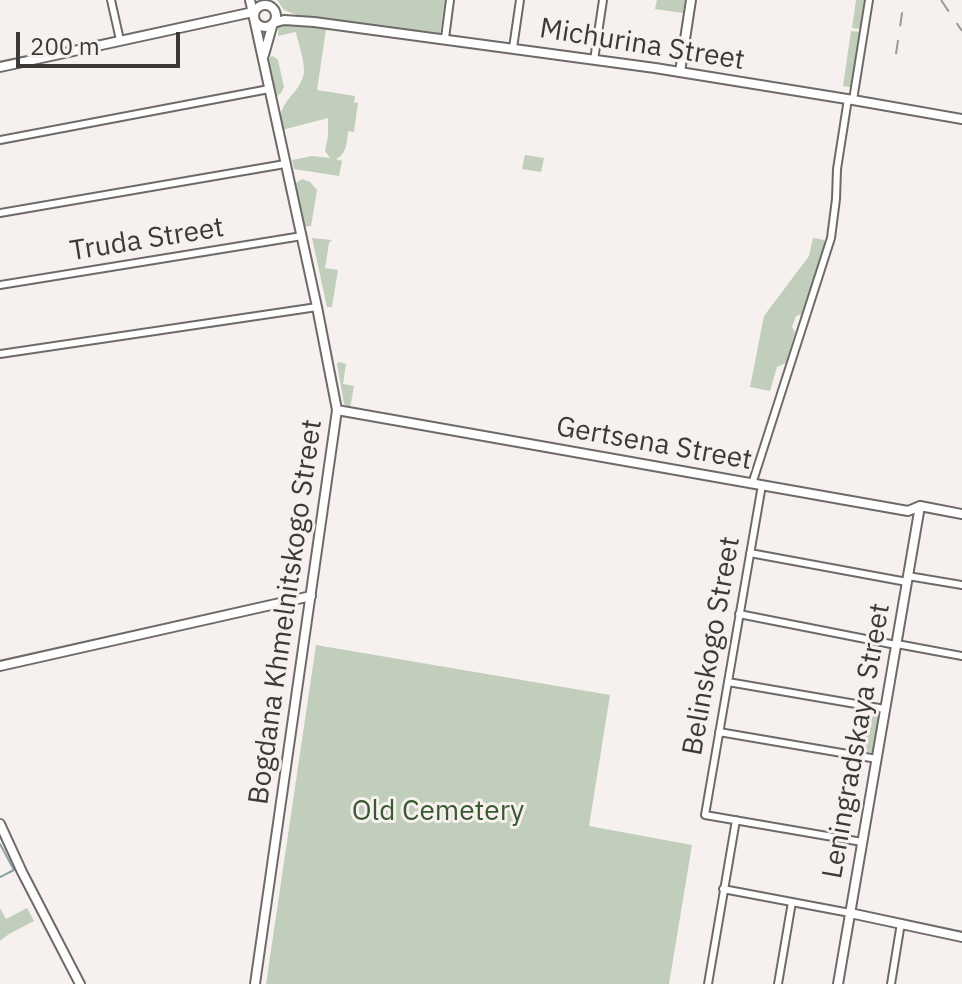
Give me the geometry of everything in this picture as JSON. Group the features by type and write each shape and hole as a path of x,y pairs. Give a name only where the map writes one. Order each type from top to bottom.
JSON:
{"street":[{"path":"111,0 120,40"},
{"name":"Bogdana Khmelnitskogo Street","path":"250,0 337,410 255,984"},
{"path":"254,15 261,26 268,27 276,13 273,0"},
{"path":"445,38 450,0"},
{"path":"513,48 520,0"},
{"path":"594,60 603,0"},
{"path":"680,72 691,0"},
{"name":"Belinskogo Street","path":"736,820 705,815 750,553 757,484 831,238 837,169 869,0"},
{"path":"254,15 262,5 271,7 276,13"},
{"name":"Michurina Street","path":"276,13 314,22"},
{"path":"0,67 254,15"},
{"name":"Michurina Street","path":"273,23 284,20 314,22 445,38 680,72 962,119"},
{"name":"Bogdana Khmelnitskogo Street","path":"263,60 273,23"},
{"path":"0,140 269,89"},
{"path":"0,213 285,164"},
{"name":"Truda Street","path":"0,285 302,236"},
{"path":"0,354 317,307"},
{"name":"Gertsena Street","path":"337,410 908,511"},
{"path":"918,522 908,511 920,506 962,514"},
{"name":"Leningradskaya Street","path":"838,984 920,506"},
{"path":"750,553 962,585"},
{"path":"0,666 311,596"},
{"path":"739,614 962,656"},
{"path":"728,682 885,709"},
{"path":"719,732 877,759"},
{"path":"708,984 736,820 862,842"},
{"path":"0,824 80,984"},
{"path":"723,889 962,937"},
{"path":"778,984 792,902"},
{"path":"891,984 901,923"}],"green space":[{"path":"277,0 445,0 440,34 297,15 284,10"},
{"path":"657,0 685,0 683,13 655,9"},
{"path":"856,0 866,0 861,29 852,28"},
{"path":"278,27 326,29 317,90 355,96 354,102 358,103 354,132 348,131 344,151 336,159 342,161 339,176 294,169 292,160 312,156 330,158 325,151 328,118 282,130 283,107 304,73 296,32 278,36"},
{"path":"851,31 861,32 853,85 850,87 843,86"},
{"path":"273,56 278,60 284,87 277,96 269,60"},
{"path":"525,155 544,158 541,172 522,169"},
{"path":"302,179 317,190 311,226 302,227 293,188"},
{"path":"312,238 332,240 325,268 338,270 332,307 327,307"},
{"path":"813,238 826,243 802,314 796,316 792,327 795,332 786,363 777,367 770,391 750,387 764,316 809,256"},
{"path":"339,362 346,364 343,384 354,386 350,408 344,404"},
{"name":"Old Cemetery","path":"316,645 610,695 589,826 692,845 669,984 266,984"},
{"path":"863,713 881,716 875,753 857,750"},
{"path":"0,908 6,919 27,908 34,921 0,941"}],"waterway":[{"path":"0,844 14,870 0,877"}],"railway":[{"path":"896,54 904,0"},
{"path":"941,0 962,31"}]}
